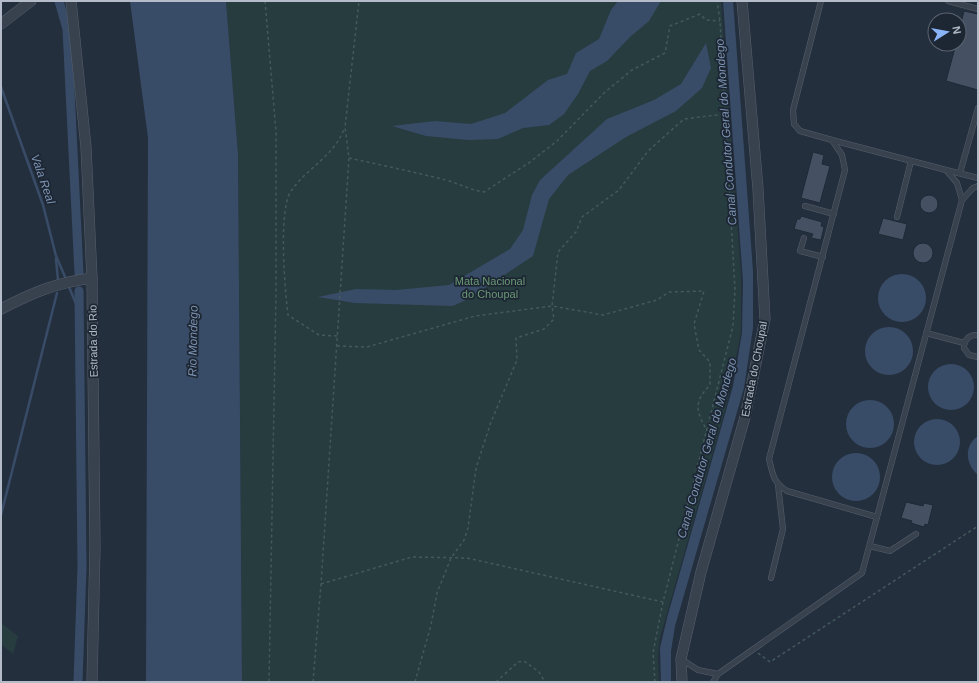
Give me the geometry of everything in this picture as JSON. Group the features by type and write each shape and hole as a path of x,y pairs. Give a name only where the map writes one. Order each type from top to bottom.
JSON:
{"street":[{"path":"1,24 31,1"},
{"name":"Estrada do Rio","path":"71,1 86,147 92,278 95,547 92,682"},
{"name":"Estrada do Choupal","path":"682,682 681,659 700,572 745,417 765,319 758,189 742,1"},
{"path":"1,309 38,290 67,281 92,278"}],"lane":[{"path":"821,1 793,110 794,124 800,131 978,178"},
{"path":"948,1 978,9"},
{"path":"960,173 978,108"},
{"path":"771,578 784,529 778,485 773,476 769,459 846,170 842,155 832,140"},
{"path":"897,217 911,161"},
{"path":"946,170 957,183 962,200"},
{"path":"713,682 718,674 862,573 962,200 973,188 978,186"},
{"path":"805,206 834,214"},
{"path":"804,238 800,251 822,257"},
{"path":"926,334 964,343"},
{"path":"964,343 970,336 978,335"},
{"path":"964,343 966,352 970,356 978,357"},
{"path":"778,485 787,491 877,518"},
{"path":"870,546 890,551 916,534"},
{"path":"681,659 698,670 718,674"}],"path":[{"path":"265,1 276,132 276,292 269,682"},
{"path":"337,336 320,335 288,315 285,290 285,208 290,192 339,142 344,127 359,1"},
{"path":"655,682 653,653 663,602 733,326 735,290 720,21 717,1"},
{"path":"349,158 420,173 459,184 470,190 484,192 530,162 557,141 604,93 632,70 665,53 670,26 700,14 706,20 720,21"},
{"path":"415,682 431,625 437,593 451,558 464,540 468,528 476,468 491,422 517,360 516,338 544,329 554,319 552,306 558,252 576,232 582,217 619,190 648,151 684,120 725,114"},
{"path":"312,682 321,584 349,158 344,127"},
{"path":"337,346 367,348 475,316 552,306 603,315 657,300 669,292 704,291 694,324 700,350 710,362 710,385 700,396 697,412 707,431"},
{"path":"752,650 770,662 978,526"},
{"path":"321,584 412,557 467,558 663,602"},
{"path":"496,682 518,662 524,661 539,672 545,682"}],"green space":[{"name":"Mata Nacional do Choupal","path":"226,1 721,1 741,275 741,332 727,403 660,638 658,658 659,682 242,682 238,154"},
{"path":"1,623 18,636 13,654 1,644"}],"water":[{"name":"Rio Mondego","path":"130,1 226,1 238,154 242,682 146,682 148,138"},
{"path":"618,1 661,1 649,21 630,37 607,61 590,71 578,94 564,114 549,125 523,128 498,139 468,140 426,136 392,126 435,121 471,124 505,113 548,80 567,74 576,53 599,39 611,10"},
{"name":"Canal Condutor Geral do Mondego","path":"723,1 733,1 753,271 753,328 744,388 675,626 671,651 671,682 661,682 660,648 667,618 733,386 742,333 743,282"},
{"path":"706,43 711,68 702,88 676,111 626,137 568,175 549,199 533,256 468,299 453,306 355,303 318,297 356,289 396,290 449,285 510,249 523,230 532,195 540,180 607,119 654,100 681,84"},
{"path":"897,274 907,274 919,281 926,293 926,303 919,315 907,322 897,322 889,318 882,311 878,303 878,293 882,285 889,278"},
{"path":"884,327 894,327 906,334 913,346 913,356 906,368 894,375 884,375 876,371 869,364 865,356 865,346 869,338 876,331"},
{"path":"946,364 956,364 964,368 970,374 974,382 974,392 970,400 964,406 956,410 946,410 938,406 932,400 928,392 928,382 932,374 938,368"},
{"path":"865,400 875,400 887,407 894,419 894,429 887,441 875,448 865,448 857,444 850,437 846,429 846,419 850,411 857,404"},
{"path":"932,419 942,419 950,423 956,429 960,437 960,447 956,455 950,461 942,465 932,465 924,461 918,455 914,447 914,437 918,429 924,423"},
{"path":"978,436 978,475 974,471 969,461 968,450 973,440"},
{"path":"851,453 861,453 873,460 880,472 880,482 873,494 861,501 851,501 843,497 836,490 832,482 832,472 836,464 843,457"}],"building":[{"path":"964,11 978,14 978,90 946,81 954,52 967,52 967,12"},
{"path":"813,152 824,155 822,164 830,166 820,203 801,198"},
{"path":"929,195 935,198 938,204 935,210 929,213 923,210 920,204 923,198"},
{"path":"801,216 822,222 821,226 824,227 821,240 811,238 813,234 794,229 797,219 800,219"},
{"path":"883,218 907,224 903,240 878,234"},
{"path":"923,243 930,246 933,253 930,260 923,263 916,260 913,253 916,246"},
{"path":"906,502 923,506 924,503 933,505 928,525 925,524 924,527 911,523 912,521 901,518"}],"waterway":[{"path":"59,1 67,29 79,273"},
{"name":"Vala Real","path":"1,87 43,205 56,256 66,279"},
{"path":"56,259 58,280"},
{"name":"Vala Real","path":"69,287 79,311"},
{"path":"78,682 82,567 79,291"},
{"path":"1,515 57,293"}]}
